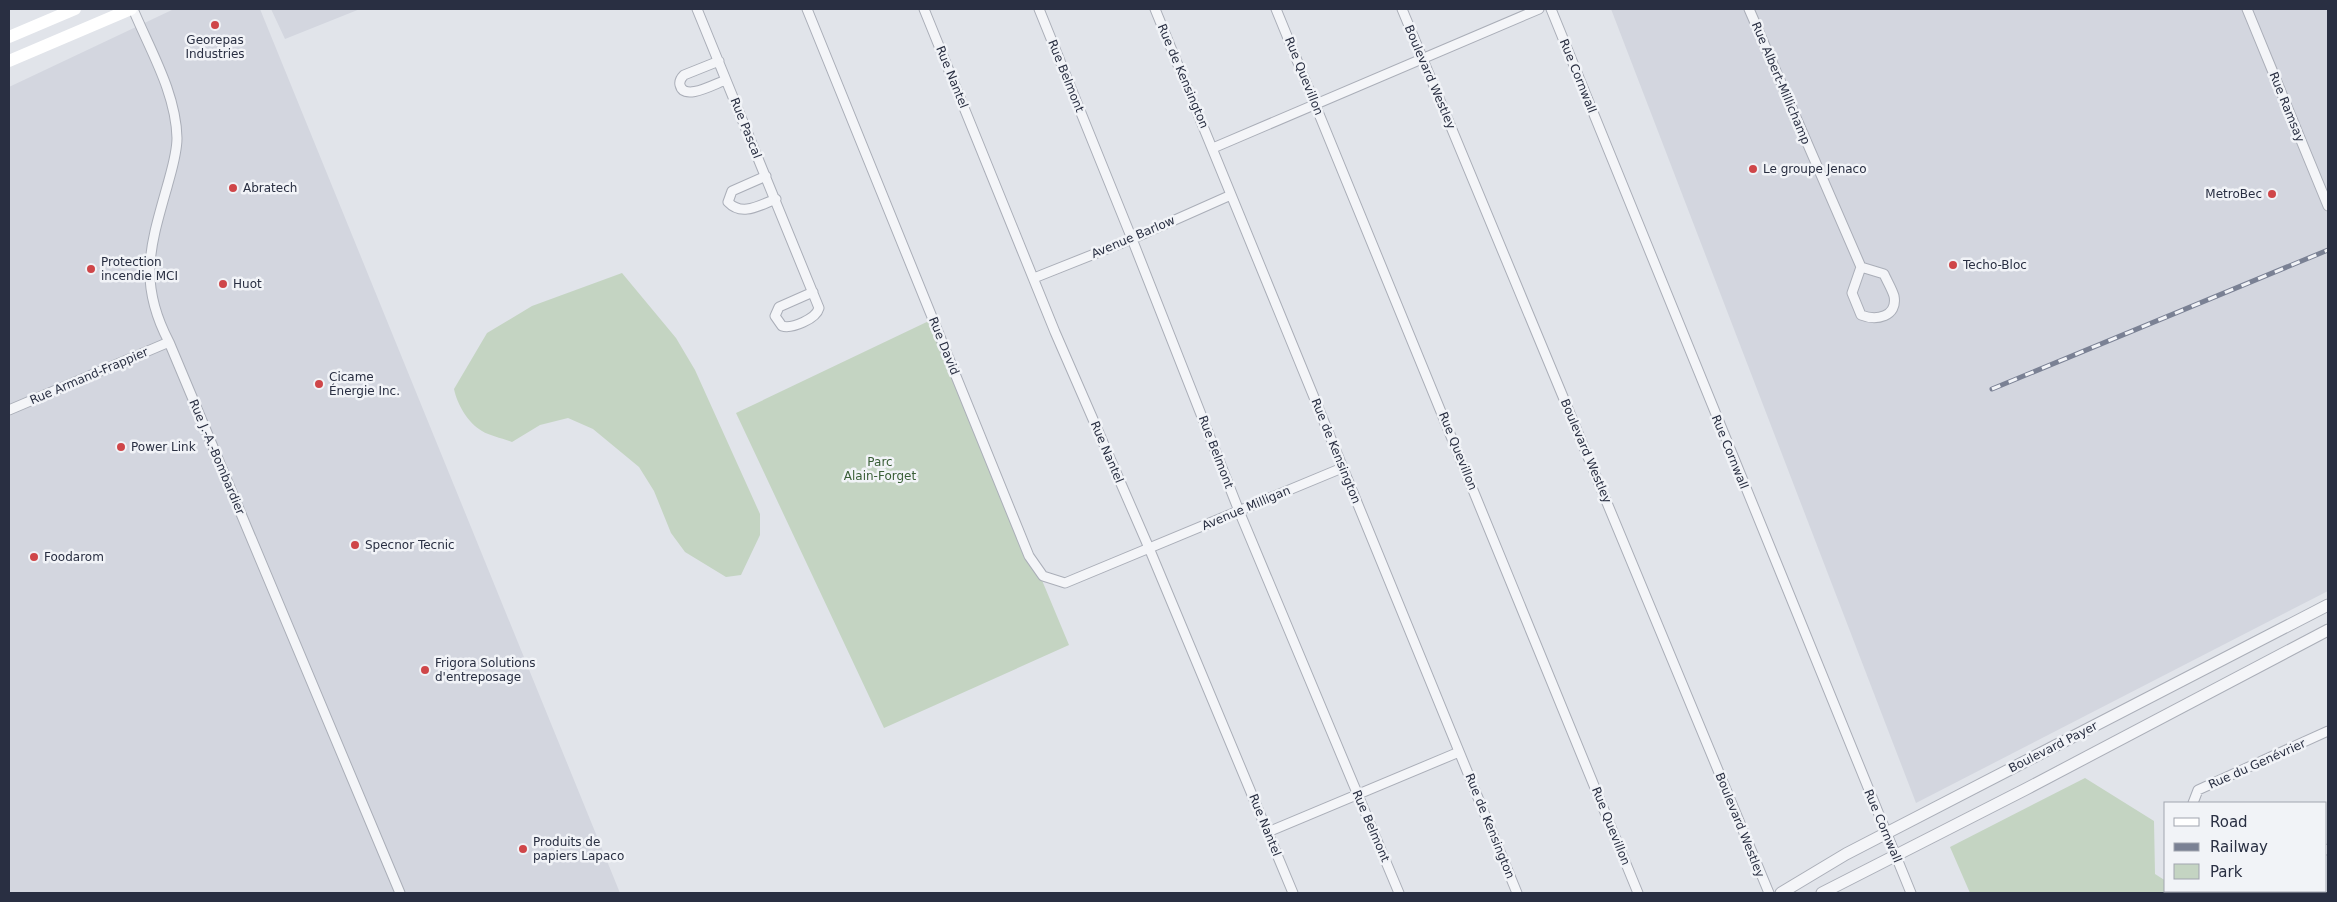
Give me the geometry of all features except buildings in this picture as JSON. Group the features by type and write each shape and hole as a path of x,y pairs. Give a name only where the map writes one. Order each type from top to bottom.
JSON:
{"main road":[{"path":"9,37 75,9"},
{"path":"9,61 132,9"}],"street":[{"name":"Rue J.-A.-Bombardier","path":"132,9 169,95 175,119 177,140 149,259 150,287 158,321 169,342 400,893"},
{"name":"Rue Pascal","path":"697,9 813,292 818,312 814,317 788,328 782,326 775,316 779,307 813,292"},
{"name":"Rue David","path":"808,9 1029,556 1043,576 1065,583 1149,548"},
{"name":"Rue Nantel","path":"924,9 1034,278 1293,893"},
{"name":"Rue Belmont","path":"1039,9 1239,510 1399,893"},
{"name":"Rue de Kensington","path":"1155,9 1517,893"},
{"name":"Rue Quevillon","path":"1276,9 1638,893"},
{"name":"Boulevard Westley","path":"1402,9 1768,893"},
{"path":"1213,148 1539,9"},
{"name":"Rue Cornwall","path":"1551,9 1911,893"},
{"name":"Rue Albert-Millichamp","path":"1749,9 1861,267"},
{"name":"Rue Ramsay","path":"2247,9 2328,206"},
{"path":"719,61 684,75 680,80 680,86 685,92 691,93 726,80"},
{"path":"766,176 732,191 728,202 738,209 748,210 776,198"},
{"name":"Avenue Barlow","path":"1034,278 1132,239 1232,195"},
{"path":"1861,267 1884,274 1894,297 1891,310 1886,316 1871,319 1861,315 1852,293 1861,267"},
{"name":"Rue Armand-Frappier","path":"9,410 169,342"},
{"name":"Avenue Milligan","path":"1149,548 1342,468"},
{"name":"Boulevard Payer","path":"1781,893 1846,854 2328,605"},
{"name":"Boulevard Payer","path":"1822,893 2026,789 2328,630"},
{"name":"Rue du Genévrier","path":"2192,802 2198,790 2328,731"},
{"path":"1268,832 1459,752"}],"shaded area":[{"path":"174,9 260,9 620,893 9,893 9,87"},
{"path":"271,9 360,9 285,39"},
{"path":"1611,9 2328,9 2328,591 1916,803"}],"green space":[{"path":"622,273 676,338 695,370 760,514 760,535 741,575 726,577 685,552 671,533 654,491 639,467 593,429 568,418 540,425 512,442 477,428 464,413 458,401 454,389 487,333 532,306"},
{"name":"Parc Alain-Forget","path":"933,319 1069,645 884,728 736,413"},
{"path":"2085,778 2154,821 2155,874 2164,880 2164,892 2224,893 1970,893 1950,847"}],"railway":[{"path":"1992,389 2328,250"}],"place":[{"name":"Georepas Industries","path":"215,25"},
{"name":"Le groupe Jenaco","path":"1753,169"},
{"name":"Abratech","path":"233,188"},
{"name":"MetroBec","path":"2272,194"},
{"name":"Techo-Bloc","path":"1953,265"},
{"name":"Protection incendie MCI","path":"91,269"},
{"name":"Huot","path":"223,284"},
{"name":"Cicame Énergie Inc.","path":"319,384"},
{"name":"Power Link","path":"121,447"},
{"name":"Specnor Tecnic","path":"355,545"},
{"name":"Foodarom","path":"34,557"},
{"name":"Frigora Solutions d'entreposage","path":"425,670"},
{"name":"Produits de papiers Lapaco","path":"523,849"}]}
